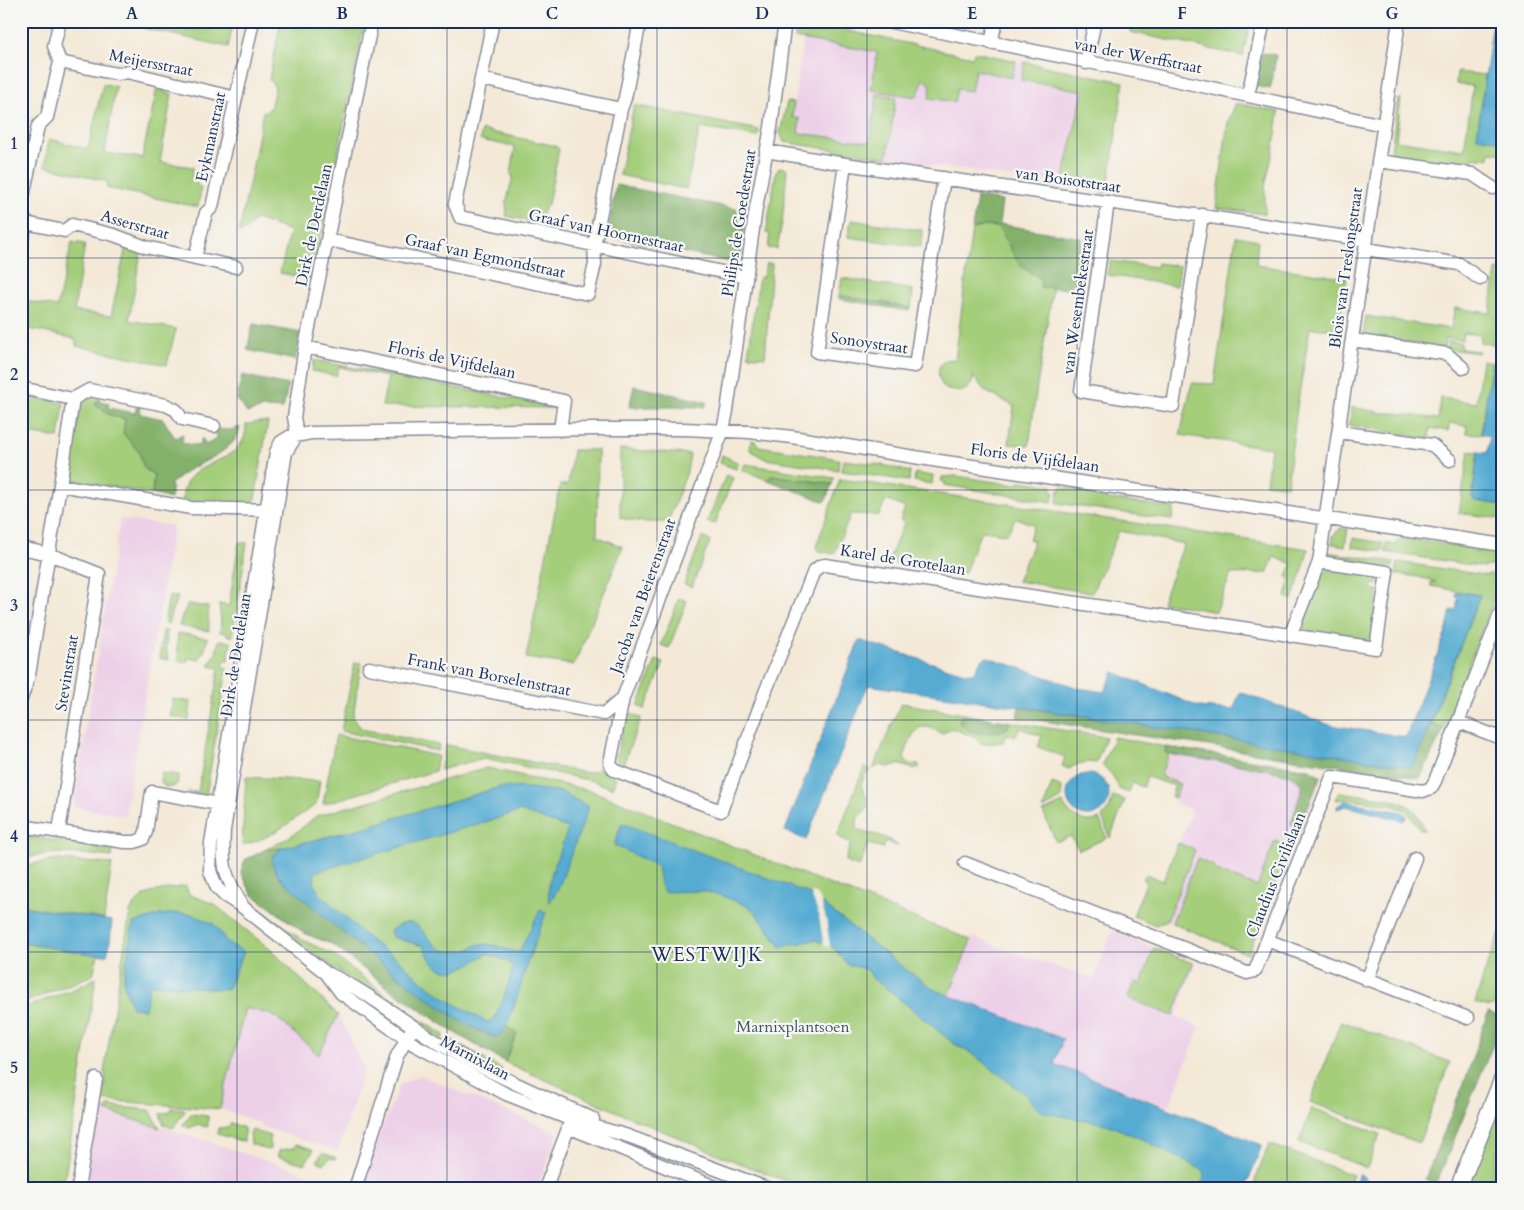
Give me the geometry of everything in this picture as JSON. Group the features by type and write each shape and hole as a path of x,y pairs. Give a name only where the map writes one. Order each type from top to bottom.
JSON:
{"main road":[{"path":"1458,1189 1503,1078"}],"street":[{"path":"21,244 26,223 21,214 21,206 38,126 48,118 60,62 54,46 60,21"},
{"name":"Eykmanstraat","path":"195,258 206,213 212,207 253,21"},
{"name":"Dirk de Derdelaan","path":"210,871 211,843 223,805 271,510 276,452 281,442 297,435 294,417 305,347 372,21"},
{"path":"493,21 481,79 621,109"},
{"path":"594,246 640,21"},
{"name":"Philips de Goedestraat","path":"723,430 771,126 785,21"},
{"name":"van der Werffstraat","path":"886,21 1383,125"},
{"path":"991,43 996,21"},
{"path":"1086,63 1095,21"},
{"path":"1248,96 1264,21"},
{"name":"Blois van Treslongstraat","path":"1326,518 1398,21"},
{"name":"Meijersstraat","path":"60,62 117,74 127,72 236,98"},
{"name":"Graaf van Hoornestraat","path":"481,79 456,204 460,216 594,246 746,276"},
{"name":"van Boisotstraat","path":"766,151 1202,216 1366,245 1459,264 1480,279"},
{"path":"1378,161 1472,174 1493,188"},
{"name":"Sonoystraat","path":"845,164 817,352 915,366 944,178"},
{"name":"van Wesembekestraat","path":"1108,202 1082,391 1173,406 1202,216"},
{"name":"Asserstraat","path":"26,223 64,231 72,225 114,235 146,247 236,267"},
{"name":"Graaf van Egmondstraat","path":"328,240 588,294 595,264 594,246"},
{"path":"1352,340 1447,354 1463,368"},
{"name":"Floris de Vijfdelaan","path":"305,347 564,402 560,430"},
{"path":"21,388 73,399 89,390 166,405 176,410 182,419 214,426"},
{"path":"22,692 29,675 73,399"},
{"name":"Floris de Vijfdelaan","path":"297,435 366,432 612,429 723,430 792,437 939,461 1503,545"},
{"name":"Jacoba van Beierenstraat","path":"620,774 614,770 610,763 623,698 723,430"},
{"path":"1338,432 1432,445 1450,460"},
{"path":"60,485 191,508 271,510"},
{"path":"1290,636 1319,562 1326,518"},
{"path":"21,548 49,554"},
{"name":"Stevinstraat","path":"49,554 99,574 58,832"},
{"name":"Karel de Grotelaan","path":"620,774 721,811 764,695 814,570 820,566 825,565 1376,648 1387,572 1319,562"},
{"name":"Claudius Civilislaan","path":"965,863 1246,973 1255,971 1332,777 1423,791 1431,788 1498,634 1503,607"},
{"name":"Frank van Borselenstraat","path":"369,668 604,714 623,698"},
{"path":"1459,722 1503,739"},
{"path":"21,826 135,842 143,839 146,832 152,792 223,805"},
{"name":"Dirk de Derdelaan","path":"223,805 224,868"},
{"path":"1368,980 1415,858"},
{"path":"210,871 224,868"},
{"name":"Marnixlaan","path":"224,868 228,881 244,908"},
{"name":"Marnixlaan","path":"210,871 217,888 225,896 244,908 326,973 341,993 416,1045 498,1091 572,1119 628,1136 769,1189"},
{"path":"1267,940 1468,1018"},
{"name":"Marnixlaan","path":"326,973 349,983 441,1045 503,1078 572,1119 720,1189"},
{"path":"355,1189 397,1056 414,1026"},
{"path":"78,1189 96,1079"},
{"path":"545,1189 572,1119"}],"shaded area":[{"path":"803,40 877,52 872,90 917,97 924,77 931,86 930,98 954,102 957,89 975,70 1012,78 1016,61 1025,62 1021,80 1083,91 1064,176 1058,176 1057,183 1035,181 887,158 889,146 877,95 870,142 798,133 792,117"},
{"path":"120,519 173,526 125,815 94,810 93,813 92,810 73,807"},
{"path":"1173,750 1308,771 1318,785 1248,954 1152,915 1192,810 1178,804 1171,796 1175,786 1160,776"},
{"path":"1112,931 1195,964 1176,1017 1200,1027 1169,1107 1053,1064 1063,1040 949,995 973,937 1094,979"},
{"path":"245,1008 277,1018 318,1054 338,1015 364,1069 338,1151 259,1126 260,1123 220,1109"},
{"path":"420,1075 558,1133 537,1189 358,1189 400,1084"},
{"path":"98,1106 354,1189 84,1189"}],"green space":[{"path":"130,21 234,21 228,47 143,28 138,23"},
{"path":"281,21 365,21 312,279 280,273 290,231 256,219 243,233 239,232 263,112 270,109 275,87 269,79"},
{"path":"797,21 831,21 849,25 848,31 973,57 974,52 1016,61 1012,78 975,70 971,91 957,89 954,102 929,98 931,86 924,78 917,97 871,90 877,52 795,38"},
{"path":"1132,21 1250,21 1243,56 1130,32"},
{"path":"1262,53 1276,55 1270,89 1255,86"},
{"path":"1025,62 1124,82 1107,194 1100,192 1102,182 1064,176 1083,91 1021,80"},
{"path":"1457,72 1485,75 1477,137 1503,141 1503,154 1490,152 1489,159 1473,157 1471,168 1394,156 1391,152 1398,99 1401,99 1396,140 1464,150 1473,86 1456,84"},
{"path":"103,84 116,86 105,153 142,158 157,88 165,89 164,93 172,94 160,162 193,167 194,179 201,188 198,207 107,188 106,181 45,166 49,139 88,149"},
{"path":"877,94 896,97 887,158 784,142 780,133 787,102 794,103 792,117 800,119 798,133 870,142"},
{"path":"1236,103 1279,112 1274,148 1265,186 1265,214 1216,208 1228,122"},
{"path":"634,105 759,130 758,137 700,128 686,189 619,175"},
{"path":"482,130 556,146 559,149 548,204 540,216 539,223 506,216 506,204 513,176 511,175 515,147 480,140"},
{"path":"780,167 787,169 782,223 777,249 768,248 770,234 766,233 776,172"},
{"path":"616,185 747,211 740,258 729,262 611,237 608,232"},
{"path":"977,197 1002,201 999,224 1082,238 1077,278 1069,289 1041,287 1040,278 1022,267 1016,259 999,227 986,226 972,229"},
{"path":"851,220 922,230 921,247 848,237"},
{"path":"986,226 999,227 1022,267 1040,278 1041,287 1053,287 1029,446 1009,444 1014,406 985,391 971,373 974,379 965,390 959,392 945,389 940,381 939,368 944,361 949,359 955,360 972,229"},
{"path":"1236,236 1258,240 1256,265 1347,278 1338,330 1310,328 1287,486 1266,483 1271,448 1180,435 1192,383 1214,384"},
{"path":"72,242 85,244 74,311 111,316 126,246 134,247 133,251 141,252 129,320 176,329 167,365 76,346 75,339 21,327 21,300 57,307"},
{"path":"1110,261 1156,267 1157,263 1180,266 1177,286 1107,275"},
{"path":"766,263 772,264 765,357 748,355 759,277 763,277"},
{"path":"1496,270 1503,271 1503,296 1496,344 1480,343 1481,335 1463,333 1462,340 1445,338 1444,348 1363,336 1366,316 1451,329 1455,308 1490,313"},
{"path":"842,278 913,290 911,308 839,295"},
{"path":"839,295 911,308 908,311 839,299"},
{"path":"253,324 301,333 295,360 247,350"},
{"path":"1448,341 1461,343 1461,349 1479,351 1478,353 1447,349"},
{"path":"314,360 555,408 382,406 388,377 339,367 336,376 312,371"},
{"path":"1482,360 1492,362 1481,434 1466,433 1467,426 1450,423 1448,431 1430,428 1429,439 1349,425 1352,407 1383,413 1438,419 1441,398 1476,403"},
{"path":"242,375 288,385 283,409 263,408 247,413 237,399"},
{"path":"634,386 707,402 705,407 629,407"},
{"path":"90,394 100,396 99,401 95,402 105,412 125,419 133,444 139,452 144,468 154,475 152,494 73,480 68,475 82,399"},
{"path":"21,395 64,403 59,438 21,432"},
{"path":"95,402 109,403 108,408 135,413 137,404 141,405 140,414 163,419 175,438 183,434 182,443 199,446 202,438 206,445 218,438 214,431 215,429 230,430 240,427 238,435 227,448 187,471 171,483 171,499 152,494 154,475 144,468 139,452 123,433 125,419 105,412"},
{"path":"268,422 254,504 197,503 182,500 183,491 189,479 196,472 233,452 245,437 246,425"},
{"path":"751,440 755,441 759,446 839,459 838,470 765,459 750,450"},
{"path":"620,449 690,454 687,472 668,522 643,522 620,518"},
{"path":"573,450 598,450 597,536 623,547 574,665 526,658 560,485 568,485"},
{"path":"1469,451 1478,452 1472,497 1476,501 1503,505 1503,519 1459,513"},
{"path":"722,455 739,463 736,469 720,463"},
{"path":"843,460 883,465 910,472 909,481 841,471"},
{"path":"745,464 834,478 832,484 772,475 768,480 742,470"},
{"path":"915,473 933,476 932,484 914,481"},
{"path":"726,475 733,478 715,524 707,522"},
{"path":"771,475 832,484 825,502 768,480"},
{"path":"956,476 1016,485 1021,481 1052,486 1054,491 1052,502 944,485 945,482 941,481 942,477"},
{"path":"840,479 1308,549 1292,600 1286,597 1290,580 1287,577 1292,564 1274,557 1267,573 1231,574 1216,612 1162,602 1184,544 1119,531 1092,593 1017,581 1034,541 1029,539 1034,525 1016,518 1007,534 981,531 964,574 888,562 904,523 900,520 905,508 886,500 879,515 851,514 834,554 818,551 816,547"},
{"path":"1061,487 1095,492 1101,498 1174,508 1172,520 1057,503 1058,491 1060,491"},
{"path":"1340,528 1348,529 1345,546 1332,544 1333,535"},
{"path":"702,537 710,541 692,587 684,584"},
{"path":"1353,538 1383,543 1382,551 1352,547"},
{"path":"1397,540 1418,540 1503,553 1503,563 1485,567 1385,552 1386,543 1396,545"},
{"path":"239,542 247,543 232,637 227,635 227,633 220,632 219,604 229,606"},
{"path":"1327,552 1394,562 1393,567 1334,559"},
{"path":"1398,562 1484,575 1503,572 1444,729 1431,724 1480,595 1431,586 1431,582 1436,582 1419,577 1396,574"},
{"path":"1328,569 1372,576 1378,580 1379,585 1373,584 1372,589 1378,590 1372,635 1368,641 1306,633 1303,624 1322,573"},
{"path":"169,596 178,597 168,624 164,623"},
{"path":"679,598 687,601 669,648 661,645"},
{"path":"188,604 208,607 209,631 179,626"},
{"path":"163,631 167,631 166,647 168,660 159,658"},
{"path":"178,633 208,638 199,660 188,658 187,662 179,661"},
{"path":"219,640 231,642 228,661 224,661 223,667 227,668 206,796 188,792 198,792 219,668 209,666 216,653"},
{"path":"656,660 664,663 645,709 638,706"},
{"path":"355,662 361,663 353,717 362,729 439,745 438,751 341,731"},
{"path":"173,699 191,702 189,720 170,716"},
{"path":"901,703 963,714 959,721 1007,729 1010,722 1106,737 1096,763 1082,763 1069,769 1062,766 1065,757 1038,747 1042,736 1020,728 1015,737 1006,734 1003,742 986,744 980,743 973,736 951,728 942,734 923,727 913,734 904,757 909,765 918,764 920,767 914,769 898,764 888,767 880,765 873,769"},
{"path":"1019,707 1415,763 1431,724 1444,729 1420,778 1017,717"},
{"path":"626,712 641,718 622,767 616,758"},
{"path":"963,714 1010,722 1007,729 1001,731 975,732 963,726 959,721"},
{"path":"336,735 438,756 435,771 323,804"},
{"path":"1114,737 1166,747 1165,752 1168,754 1168,757 1160,776 1180,784 1175,798 1171,796 1175,786 1147,777 1143,787 1132,783 1129,793 1119,789 1108,770 1102,765"},
{"path":"446,745 587,773 597,769 603,760 605,761 607,772 616,778 612,788 593,781 484,758 440,770"},
{"path":"1166,747 1309,769 1321,776 1299,828 1291,824 1303,785 1290,775 1259,768 1168,754 1165,752"},
{"path":"864,767 871,770 865,775 861,785 868,802 867,808 857,819 857,829 883,837 899,847 887,841 883,848 868,844 859,867 845,862 851,843 837,836"},
{"name":"Marnixplantsoen","path":"487,768 592,791 971,940 949,995 953,1043 1161,1135 1226,1189 807,1189 729,1159 505,1062 452,1031 390,989 332,944 306,934 252,894 241,872 245,860 286,839 316,816"},
{"path":"161,773 179,775 177,784 173,787 165,787 161,782"},
{"path":"246,777 320,781 316,805 272,834 242,845"},
{"path":"1052,783 1062,787 1061,799 1043,809"},
{"path":"1339,792 1386,799 1404,804 1415,812 1425,830 1420,830 1410,815 1400,808 1372,802 1336,800"},
{"path":"1113,796 1125,800 1110,838 1102,817 1110,807"},
{"path":"1063,803 1069,812 1078,819 1093,821 1099,819 1107,838 1079,850 1071,836 1056,842 1043,812"},
{"path":"21,835 113,850 112,857 55,853 21,860"},
{"path":"1275,841 1288,846 1288,851 1248,954 1172,923 1197,859 1215,866 1214,870 1257,887"},
{"path":"1178,843 1195,850 1167,920 1156,925 1133,916 1147,881 1143,879 1146,874 1163,881"},
{"path":"281,848 272,858 342,932 408,984 463,1023 494,1037 501,1033 505,1026 517,1033 505,1062 452,1031 390,989 332,944 306,934 252,894 241,872 245,860 267,849"},
{"path":"58,860 112,864 104,919 21,906 21,868 37,863"},
{"path":"186,886 190,895 214,904 271,950 338,1015 319,1055 277,1018 245,1008 220,1109 99,1100 105,1083 104,1072 130,912 140,899 147,895"},
{"path":"256,907 303,940 332,954 399,1005 396,1009 318,957"},
{"path":"1503,926 1503,1003 1489,1007 1475,1003 1488,962"},
{"path":"21,943 98,954 93,975 21,1004"},
{"path":"1154,948 1193,963 1173,1016 1128,998 1134,982 1141,984"},
{"path":"96,978 63,1189 21,1189 21,1100 31,1038 21,1036 21,1009 76,988"},
{"path":"403,1009 444,1035 442,1039 401,1011"},
{"path":"1488,1012 1503,1018 1503,1020 1436,1184 1425,1179 1466,1078"},
{"path":"1341,1021 1450,1062 1419,1143 1310,1102"},
{"path":"450,1039 502,1069 500,1073 447,1043"},
{"path":"1503,1094 1503,1151 1497,1150 1490,1189 1466,1189"},
{"path":"108,1106 150,1110 160,1128 106,1111"},
{"path":"172,1108 184,1109 185,1111 173,1128 164,1125 160,1114 169,1112"},
{"path":"1312,1108 1380,1134 1367,1168 1299,1142"},
{"path":"191,1114 208,1116 208,1126 198,1124 190,1128 184,1126 183,1124"},
{"path":"231,1123 244,1128 244,1142 218,1134 218,1128 228,1127"},
{"path":"250,1131 270,1136 270,1149 251,1144"},
{"path":"296,1144 313,1151 305,1164 277,1156 280,1150 294,1148"},
{"path":"1269,1144 1353,1175 1347,1189 1252,1189"},
{"path":"322,1153 336,1159 329,1158 324,1164 317,1161"}],"water":[{"path":"1493,21 1503,21 1503,141 1477,137"},
{"path":"1503,296 1503,345 1496,344"},
{"path":"1503,347 1503,505 1475,501 1472,497 1478,452 1487,453 1490,436 1481,434 1492,362 1501,363"},
{"path":"1456,592 1480,595 1412,767 868,685 806,840 785,831 859,640 964,673 974,672 981,661 988,657 1078,688 1104,692 1114,672 1199,707 1233,710 1240,692 1330,725 1406,737 1447,629 1451,610 1456,611 1458,598 1456,597"},
{"path":"1088,774 1103,780 1109,795 1103,810 1088,816 1073,810 1067,795 1073,780"},
{"path":"500,787 562,792 589,807 558,889 549,903 548,893 551,874 568,828 520,811 315,872 314,884 320,894 370,940 400,961 422,981 447,999 488,1022 494,1019 505,995 513,967 507,961 487,954 460,969 447,970 433,963 423,946 392,937 390,931 401,924 409,922 422,929 439,948 447,951 467,950 477,945 486,944 519,952 540,910 546,913 511,1015 503,1031 499,1036 494,1037 463,1023 408,984 342,932 280,878 273,866 272,858 281,848 366,827"},
{"path":"1345,801 1401,812 1407,816 1404,821 1346,806 1337,809 1337,806"},
{"path":"622,823 810,894 904,968 937,991 1063,1039 1054,1064 1262,1145 1245,1189 1203,1189 1204,1171 1142,1139 1106,1124 1039,1110 1026,1095 974,1055 953,1043 873,979 868,970 847,964 833,947 815,940 781,947 755,912 747,906 720,895 703,891 664,892 660,883 657,866 614,845"},
{"path":"21,906 112,921 107,955 21,943"},
{"path":"191,914 214,924 228,943 244,952 227,990 150,984 145,1009 132,1008 123,982 133,923 160,915"},
{"path":"1359,1173 1378,1189 1353,1189"}],"pier":[{"path":"810,891 820,899 826,919 830,947 824,946 819,916"}],"district":[{"name":"WESTWIJK","path":"707,955"}]}
